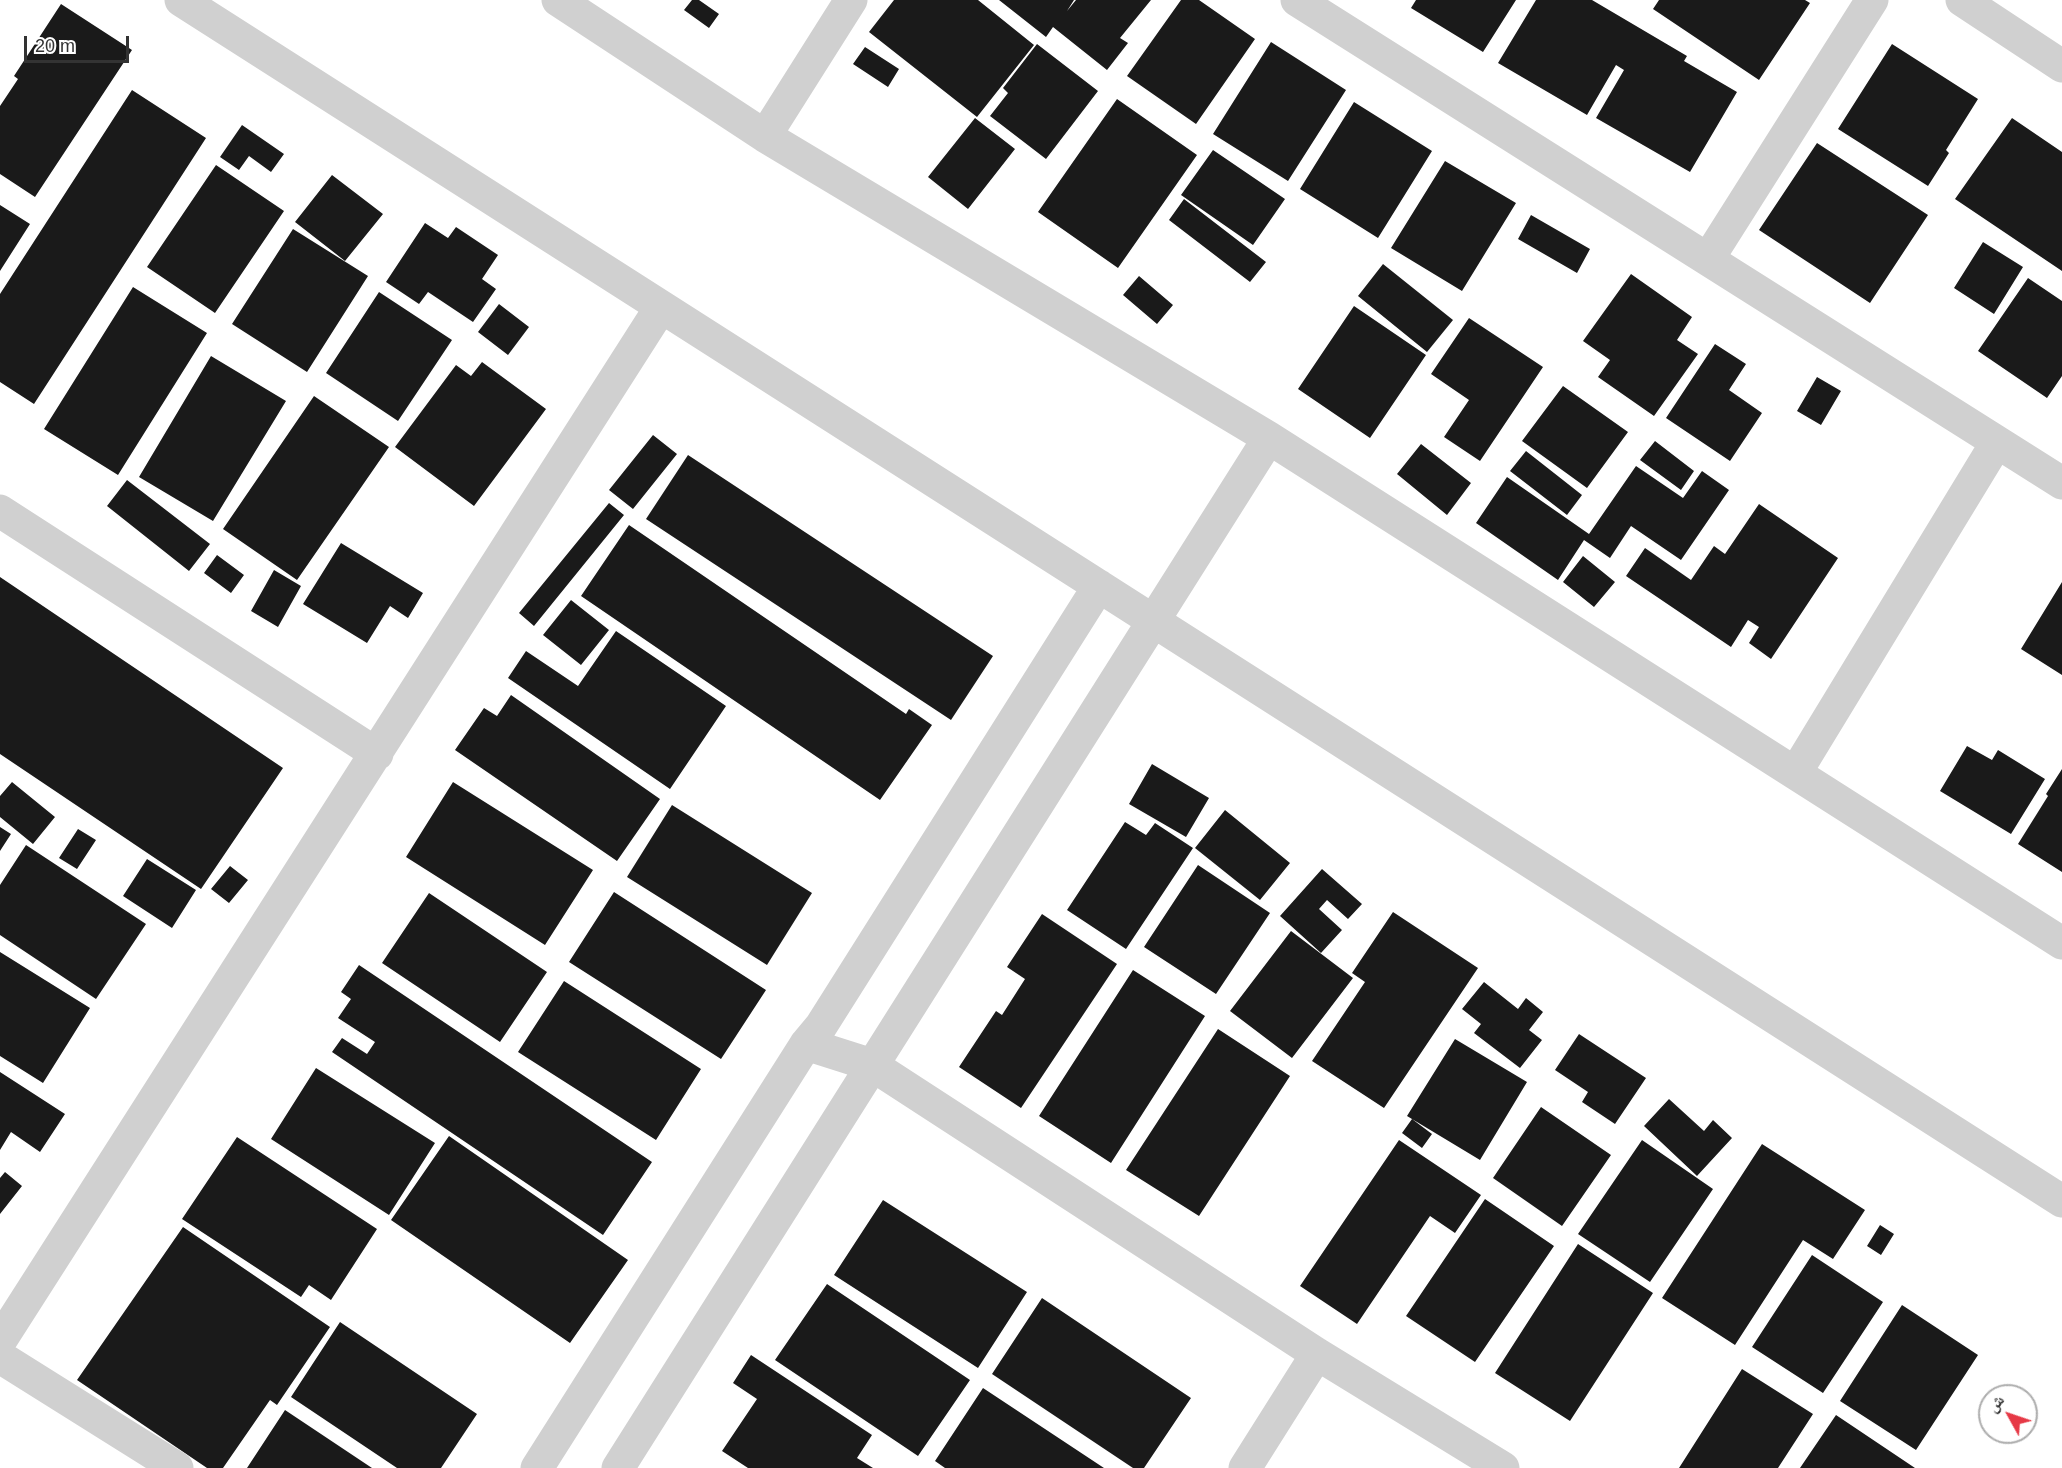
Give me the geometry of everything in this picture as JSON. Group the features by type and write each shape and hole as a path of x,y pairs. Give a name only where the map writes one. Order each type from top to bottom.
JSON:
{"street":[{"path":"181,0 2062,1201"},
{"path":"558,0 765,136 1269,438 2062,943"},
{"path":"765,136 851,0"},
{"path":"1297,0 2062,483"},
{"path":"1708,259 1872,0"},
{"path":"1962,0 2062,66"},
{"path":"0,1341 662,307"},
{"path":"618,1468 859,1061 1154,621 1269,438"},
{"path":"1796,772 1997,442"},
{"path":"0,511 377,754"},
{"path":"537,1468 1099,586"},
{"path":"813,1035 859,1061 1317,1354 1503,1468"},
{"path":"1245,1468 1317,1354"},
{"path":"0,1357 177,1468"}],"building":[{"path":"692,0 699,0 719,14 709,28 684,10"},
{"path":"894,0 978,0 1034,45 977,117 869,32"},
{"path":"999,0 1074,0 1067,11 1076,0 1151,0 1120,38 1128,43 1107,70 1053,27 1046,37"},
{"path":"1181,0 1199,0 1255,39 1196,124 1127,76"},
{"path":"1416,0 1516,0 1483,52 1411,8"},
{"path":"1536,0 1592,0 1687,56 1684,61 1737,92 1690,172 1596,118 1624,70 1616,65 1587,115 1498,63"},
{"path":"1659,0 1805,0 1810,3 1759,80 1653,9"},
{"path":"61,4 132,50 35,197 0,174 0,106 18,79 14,76"},
{"path":"1271,42 1346,90 1288,181 1213,134"},
{"path":"1037,44 1098,91 1046,159 990,116 1008,93 1003,88"},
{"path":"1892,44 1978,99 1946,150 1949,153 1928,186 1838,129"},
{"path":"865,47 899,69 888,87 853,64"},
{"path":"132,90 206,138 34,404 0,382 0,294"},
{"path":"1117,99 1197,155 1118,268 1038,212"},
{"path":"1354,102 1432,151 1378,238 1300,189"},
{"path":"975,118 1015,149 968,209 928,177"},
{"path":"2012,118 2062,152 2062,271 1955,199"},
{"path":"242,125 284,154 271,172 249,156 239,170 220,157"},
{"path":"1817,143 1928,215 1870,303 1759,230"},
{"path":"1213,150 1285,199 1253,245 1181,195"},
{"path":"1445,161 1516,203 1462,291 1391,248"},
{"path":"216,165 284,211 215,313 147,267"},
{"path":"332,175 383,214 345,261 295,222"},
{"path":"1184,199 1266,262 1250,282 1169,220"},
{"path":"0,205 30,224 0,271"},
{"path":"1531,215 1590,249 1577,273 1518,239"},
{"path":"425,223 448,238 456,227 498,255 482,279 496,289 473,322 428,292 419,304 386,282"},
{"path":"293,229 368,276 307,372 232,324"},
{"path":"1983,242 2023,267 1994,314 1954,288"},
{"path":"1383,264 1453,320 1427,352 1358,296"},
{"path":"1631,274 1692,317 1677,340 1698,354 1654,416 1598,377 1610,360 1583,341"},
{"path":"1139,276 1173,305 1157,324 1123,295"},
{"path":"2028,278 2062,301 2062,376 2047,398 1978,351"},
{"path":"133,287 207,333 118,475 44,429"},
{"path":"379,292 452,340 398,421 326,373"},
{"path":"499,304 529,327 508,355 478,332"},
{"path":"1354,306 1426,355 1370,438 1298,389"},
{"path":"1469,318 1543,367 1480,461 1444,437 1469,400 1431,374"},
{"path":"1715,344 1746,364 1729,390 1762,413 1730,461 1666,418"},
{"path":"211,356 286,401 213,521 139,477"},
{"path":"482,362 546,409 474,506 395,447 456,365 471,376"},
{"path":"1817,377 1841,391 1821,425 1797,411"},
{"path":"1563,386 1628,432 1587,488 1522,441"},
{"path":"314,396 389,447 297,580 223,529"},
{"path":"653,435 677,454 633,509 609,490"},
{"path":"1655,441 1694,471 1681,490 1640,460"},
{"path":"1421,444 1471,483 1447,515 1397,474"},
{"path":"1526,451 1582,495 1567,515 1510,471"},
{"path":"688,455 993,656 951,720 646,519"},
{"path":"1636,466 1683,498 1702,471 1729,490 1681,560 1631,526 1610,558 1584,540 1558,580 1476,523 1507,477 1589,534"},
{"path":"127,480 210,544 189,571 107,506"},
{"path":"609,503 624,515 534,626 519,613"},
{"path":"1759,504 1838,558 1771,659 1749,643 1759,627 1748,620 1731,647 1626,576 1645,548 1691,580 1714,546 1725,554"},
{"path":"629,525 906,714 909,709 932,725 880,800 581,596"},
{"path":"341,543 423,593 408,618 390,606 367,643 303,604"},
{"path":"217,555 244,575 231,593 204,573"},
{"path":"1583,556 1615,582 1594,607 1563,582"},
{"path":"274,570 301,586 278,627 251,611"},
{"path":"0,577 283,768 201,889 0,754"},
{"path":"2062,582 2062,675 2021,649"},
{"path":"571,600 609,630 581,665 543,635"},
{"path":"616,631 726,706 670,789 508,678 526,651 578,686"},
{"path":"511,695 660,799 617,861 455,750 484,708 497,716"},
{"path":"1967,746 1992,760 1998,750 2045,779 2011,834 1940,791"},
{"path":"1152,764 1209,798 1186,837 1129,804"},
{"path":"2062,769 2062,872 2018,844"},
{"path":"12,782 55,817 33,844 0,817 0,796"},
{"path":"453,782 593,870 545,945 406,857"},
{"path":"672,805 812,893 767,965 627,877"},
{"path":"1225,810 1290,863 1260,900 1195,848"},
{"path":"1125,822 1146,835 1155,823 1193,848 1126,949 1067,910"},
{"path":"0,827 11,834 0,851"},
{"path":"78,829 96,840 77,869 59,858"},
{"path":"26,845 146,924 96,999 0,935 0,885"},
{"path":"147,859 196,890 172,928 123,896"},
{"path":"1198,865 1270,913 1216,994 1144,947"},
{"path":"230,866 248,880 229,903 211,889"},
{"path":"1322,869 1362,904 1348,919 1327,900 1319,909 1342,930 1321,953 1280,916"},
{"path":"614,892 766,990 721,1059 569,962"},
{"path":"429,893 547,972 500,1042 382,963"},
{"path":"1393,912 1478,968 1384,1108 1312,1061 1365,982 1352,973"},
{"path":"1042,914 1117,964 1021,1108 959,1067 996,1011 1002,1015 1025,979 1007,967"},
{"path":"1291,931 1353,978 1292,1058 1230,1011"},
{"path":"0,952 90,1008 43,1083 0,1056"},
{"path":"359,965 652,1162 603,1235 332,1052 342,1038 367,1054 375,1042 338,1018 351,999 341,992"},
{"path":"1133,970 1205,1016 1111,1163 1039,1116"},
{"path":"564,981 701,1069 656,1140 518,1052"},
{"path":"1484,982 1518,1009 1526,998 1543,1012 1529,1030 1542,1040 1520,1068 1474,1033 1481,1024 1462,1009"},
{"path":"1218,1029 1290,1076 1199,1216 1126,1170"},
{"path":"1579,1034 1646,1078 1615,1124 1582,1102 1588,1092 1555,1070"},
{"path":"1455,1039 1527,1082 1480,1160 1407,1116"},
{"path":"316,1068 435,1143 389,1215 271,1139"},
{"path":"0,1072 65,1114 40,1152 11,1132 0,1150"},
{"path":"1669,1099 1704,1131 1713,1120 1732,1138 1697,1176 1644,1126"},
{"path":"1541,1107 1611,1155 1562,1226 1493,1178"},
{"path":"1412,1119 1432,1134 1422,1148 1402,1133"},
{"path":"449,1136 628,1260 570,1343 391,1220"},
{"path":"237,1137 377,1229 331,1300 309,1285 301,1297 182,1219"},
{"path":"1399,1140 1481,1195 1455,1233 1430,1216 1357,1324 1300,1286"},
{"path":"1642,1140 1713,1189 1650,1282 1578,1234"},
{"path":"1762,1144 1865,1210 1833,1259 1803,1240 1735,1345 1662,1298"},
{"path":"5,1172 22,1186 0,1214 0,1178"},
{"path":"1485,1199 1554,1246 1475,1362 1406,1316"},
{"path":"883,1200 1027,1292 978,1368 834,1275"},
{"path":"1880,1225 1894,1234 1881,1255 1867,1246"},
{"path":"183,1227 330,1327 277,1405 270,1400 223,1468 207,1468 77,1380"},
{"path":"1578,1244 1653,1293 1570,1421 1495,1373"},
{"path":"1812,1255 1883,1302 1823,1393 1752,1347"},
{"path":"827,1284 970,1380 918,1456 775,1360"},
{"path":"1042,1298 1191,1398 1144,1468 1133,1468 992,1374"},
{"path":"1902,1305 1978,1355 1916,1450 1840,1401"},
{"path":"340,1322 477,1414 441,1468 397,1468 291,1397"},
{"path":"751,1355 872,1435 857,1458 873,1468 748,1468 722,1451 757,1399 733,1383"},
{"path":"1742,1369 1813,1414 1778,1468 1679,1468"},
{"path":"983,1388 1104,1468 945,1468 935,1461"},
{"path":"285,1410 372,1468 247,1468"},
{"path":"1836,1415 1915,1468 1800,1468"}]}
